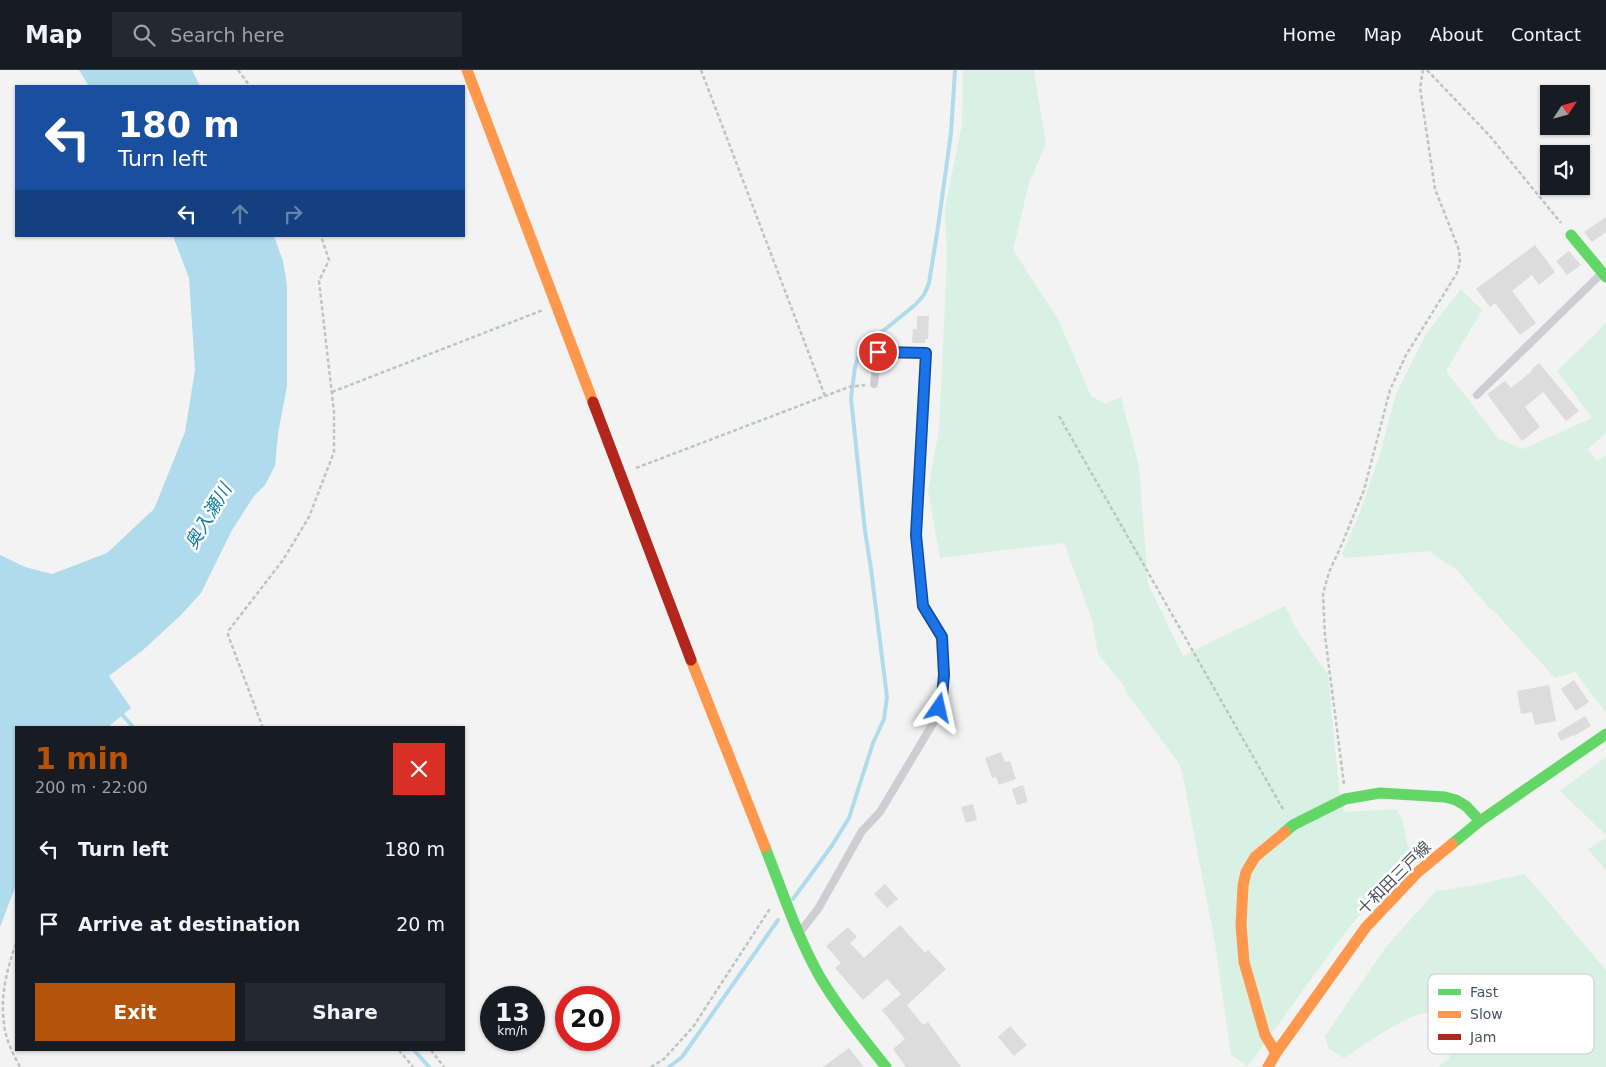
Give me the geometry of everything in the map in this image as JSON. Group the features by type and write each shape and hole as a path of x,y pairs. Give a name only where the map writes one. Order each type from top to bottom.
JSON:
{"street":[{"path":"467,70 620,474 799,934 829,991 848,1019 886,1067"},
{"path":"1572,235 1604,275"},
{"name":"十和田三戸線","path":"1268,1067 1366,927 1418,872 1480,821 1606,734"},
{"path":"1276,1053 1265,1035 1244,962 1241,926 1243,886 1246,872 1256,857 1292,825 1345,799 1380,793 1445,797 1456,800 1466,806 1480,821"}],"lane":[{"path":"1477,395 1604,275"},
{"path":"799,934 818,909 862,832 880,812 935,720 942,696 944,675 942,637 923,606 916,535 926,353 878,352 874,384"}],"path":[{"path":"238,70 249,85"},
{"path":"701,70 824,396"},
{"path":"1345,799 1323,594 1328,572 1342,544 1364,490 1390,390 1406,355 1457,273 1460,262 1459,250 1435,189 1420,88 1423,70"},
{"path":"1427,70 1489,135 1572,235"},
{"path":"263,726 228,635 229,630 283,560 310,517 334,452 332,392 319,280 329,260 321,237"},
{"path":"332,392 556,305"},
{"path":"620,474 824,396 860,385"},
{"path":"1059,416 1292,825"},
{"path":"652,1067 664,1059 693,1027 781,891"},
{"path":"15,947 4,990 4,1024 14,1056 20,1067"},
{"path":"400,1051 413,1067"},
{"path":"432,1051 444,1067"}],"green space":[{"path":"963,70 1034,70 1046,144 1029,183 1013,250 1057,317 1091,396 1106,404 1121,397 1139,466 1148,584 1183,656 1285,606 1296,629 1328,674 1339,789 1344,812 1396,809 1402,819 1411,860 1349,927 1248,1066 1231,1055 1215,943 1180,765 1126,692 1124,686 1098,654 1092,620 1064,543 940,558 928,490 939,430 947,258 945,208 962,124"},
{"path":"1461,289 1482,310 1446,371 1499,439 1523,449 1592,418 1557,371 1606,323 1606,433 1588,449 1597,461 1606,455 1606,713 1575,672 1555,678 1494,611 1489,608 1457,570 1428,551 1346,558 1342,554 1359,515 1380,454 1396,394 1426,334"},
{"path":"1606,757 1606,835 1560,791"},
{"path":"1606,838 1606,871 1588,849"},
{"path":"1525,874 1606,970 1606,1067 1436,1067 1448,1060 1450,1054 1594,1054 1594,974 1428,974 1428,1013 1416,1015 1395,1025 1344,1058 1329,1049 1325,1036 1386,947 1436,891 1471,886"}],"water":[{"path":"79,70 192,70 200,85 88,85"},
{"name":"奥入瀬川","path":"173,237 274,237 283,261 287,285 287,386 278,434 275,466 265,485 254,496 232,530 201,593 180,616 143,650 109,676 131,708 109,726 15,726 15,888 0,927 0,555 25,567 52,574 107,553 154,509 185,432 195,370 189,278"}],"building":[{"path":"1606,217 1606,232 1592,242 1584,232"},
{"path":"1535,245 1555,272 1539,285 1532,275 1512,291 1536,323 1520,335 1495,303 1490,307 1476,289"},
{"path":"1569,251 1581,265 1567,275 1556,261"},
{"path":"917,316 929,316 928,339 925,339 925,343 912,343 913,329 917,329"},
{"path":"1539,363 1579,411 1566,421 1543,392 1525,407 1540,427 1522,441 1487,394 1505,381 1511,388"},
{"path":"1574,680 1589,702 1576,711 1561,689"},
{"path":"1549,685 1556,721 1535,725 1532,712 1521,714 1517,691"},
{"path":"1585,716 1591,726 1561,741 1557,733"},
{"path":"1001,752 1005,762 1010,761 1016,779 999,785 996,777 992,778 985,758"},
{"path":"1023,785 1028,802 1017,805 1012,789"},
{"path":"973,804 977,820 966,823 961,807"},
{"path":"885,884 898,899 887,908 874,894"},
{"path":"900,925 925,953 928,950 946,969 907,1005 923,1025 928,1022 961,1067 906,1067 893,1049 905,1039 882,1010 901,994 887,979 863,1000 835,968 841,963 826,946 848,927 857,937 850,943 864,958"},
{"path":"1010,1026 1027,1045 1014,1056 998,1037"},
{"path":"849,1048 864,1067 823,1067"}],"waterway":[{"path":"793,899 831,847 849,818 873,743 884,719 887,697 865,531 851,398 855,367 860,352 915,305 924,295 929,283 951,133 955,70"},
{"path":"119,711 132,726"},
{"path":"669,1067 682,1057 778,920"},
{"path":"415,1051 429,1067"}],"traffic: fast":[{"path":"1571,235 1606,277"},
{"path":"1452,844 1480,821 1606,734"},
{"path":"1285,832 1293,825 1345,799 1380,793 1445,797 1456,800 1466,806 1480,821"},
{"path":"765,847 797,930 820,977 843,1012 886,1067"}],"traffic: slow":[{"path":"467,70 593,402"},
{"path":"691,660 765,847"},
{"path":"1276,1053 1265,1035 1244,962 1241,925 1243,886 1246,872 1255,857 1285,832"},
{"path":"1268,1067 1366,927 1418,872 1452,844"}],"traffic: jam":[{"path":"593,402 691,660"}],"route":[{"path":"878,352 926,353 916,535 923,606 942,637 944,675 939,708"}]}
